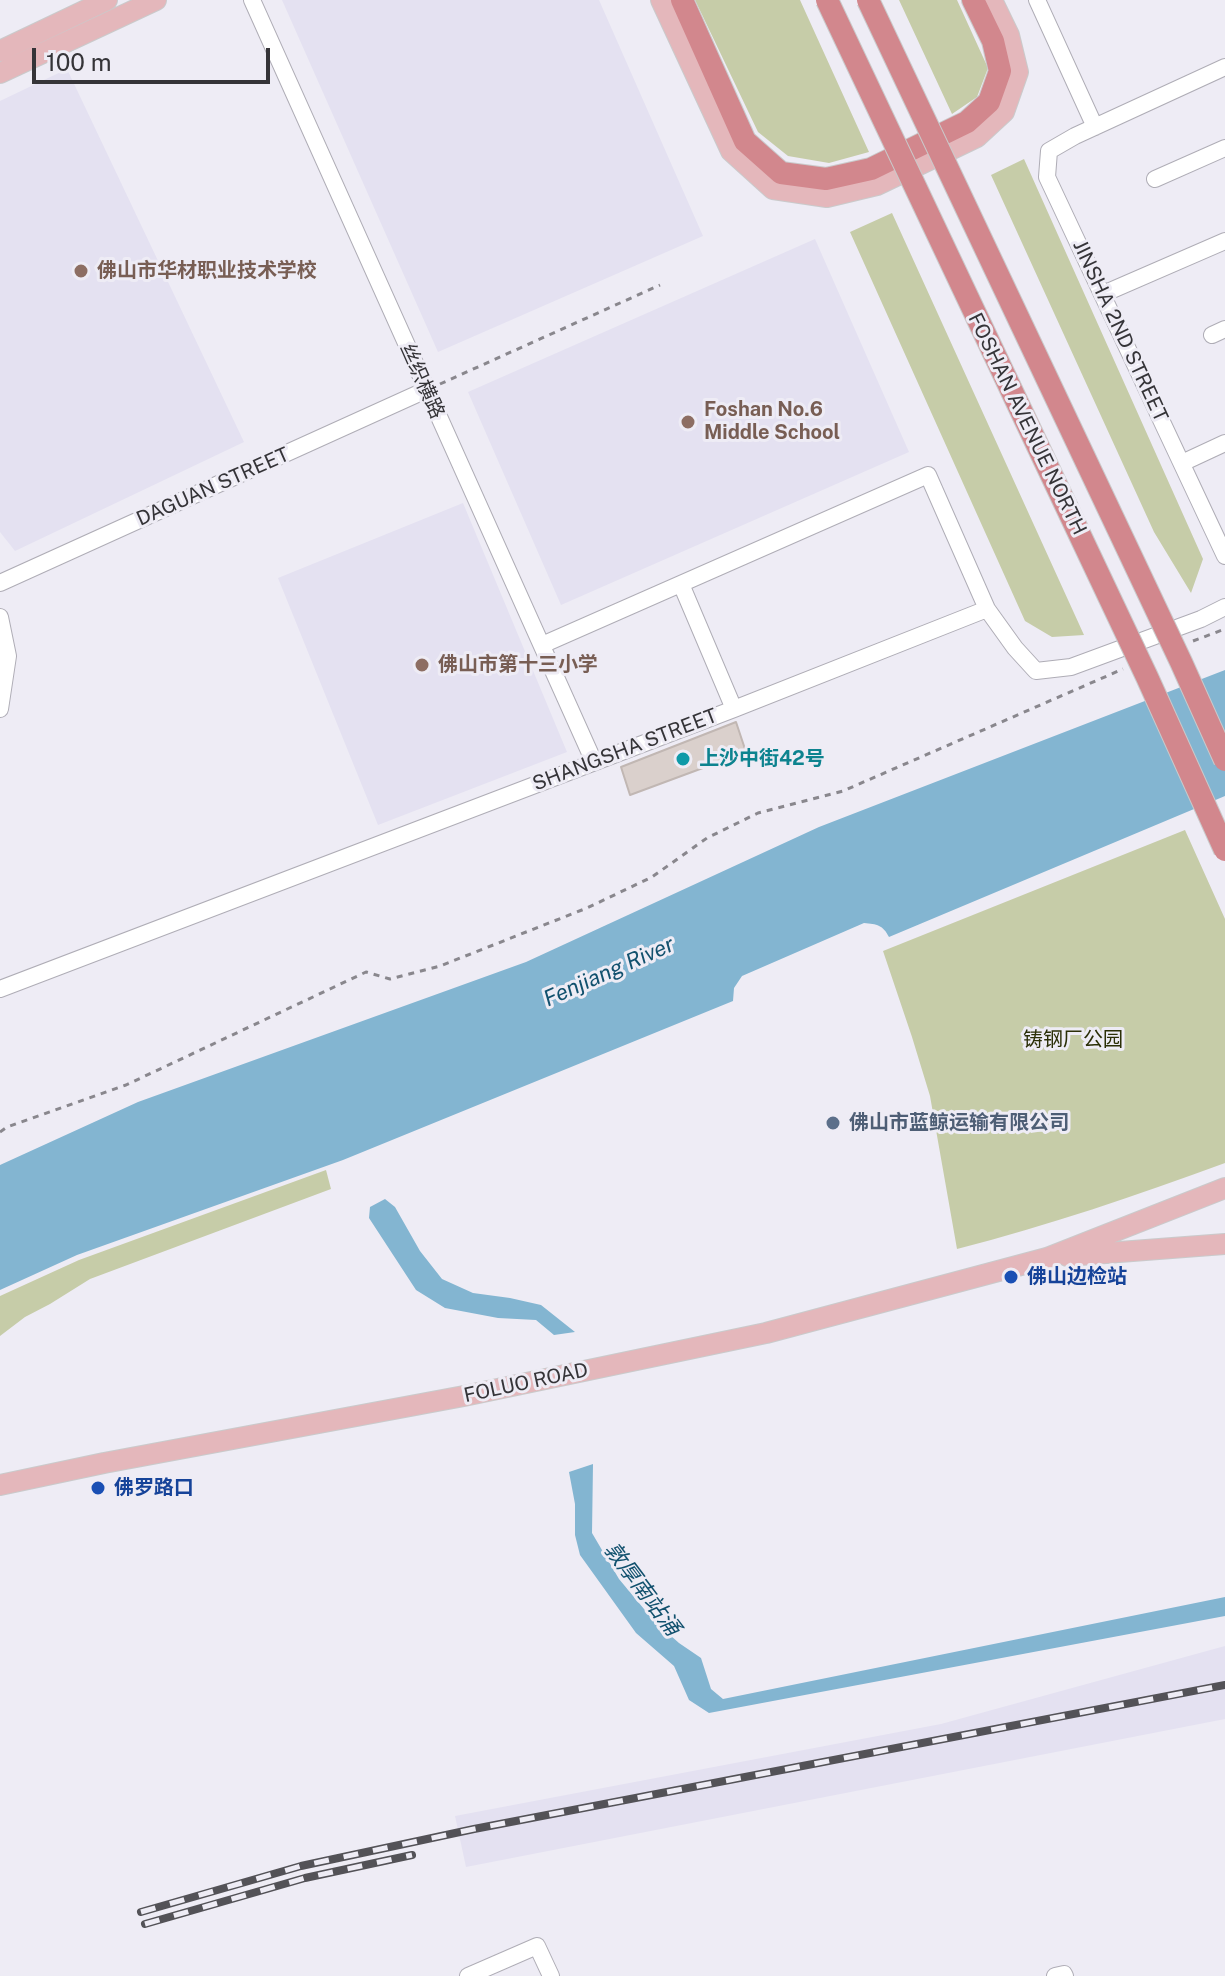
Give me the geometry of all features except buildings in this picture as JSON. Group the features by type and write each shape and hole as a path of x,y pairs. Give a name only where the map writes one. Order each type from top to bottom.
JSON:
{"highway":[{"path":"682,0 745,141 781,173 826,179 871,169 967,122 989,102 1000,71 993,41 973,0"},
{"name":"FOSHAN AVENUE NORTH","path":"827,0 1147,677 1225,850"},
{"name":"FOSHAN AVENUE NORTH","path":"868,0 1225,760"}],"main road":[{"path":"2,44 107,0"},
{"path":"0,73 156,0"},
{"path":"661,0 731,151 773,189 827,197 877,185 977,137 1004,112 1018,72 1009,35 992,0"},
{"name":"FOLUO ROAD","path":"0,1485 464,1396 766,1333 1047,1258 1225,1188"},
{"name":"FOLUO ROAD","path":"1047,1258 1225,1244"}],"street":[{"name":"丝织横路","path":"252,0 594,762"},
{"path":"1037,0 1095,127 1225,67"},
{"name":"JINSHA 2ND STREET","path":"1095,127 1049,151 1047,177 1225,556"},
{"path":"1155,179 1225,148"},
{"path":"1103,294 1225,241"},
{"name":"DAGUAN STREET","path":"0,583 426,390"},
{"path":"1182,463 1225,443"},
{"path":"542,645 928,475 987,609 1036,671 1071,667 1201,619 1225,607"},
{"path":"681,584 734,709"},
{"name":"SHANGSHA STREET","path":"0,989 734,709 987,609"},
{"path":"0,617 8,656 0,709"},
{"path":"468,1976 537,1946 551,1976"},
{"path":"1055,1976 1065,1976"}],"path":[{"path":"426,390 660,285"},
{"path":"1184,645 1225,629"},
{"path":"0,1132 126,1085 366,972 390,979 440,966 587,908 652,877 707,838 758,813 843,791 1128,667"}],"shaded area":[{"path":"282,0 599,0 703,236 438,352"},
{"name":"佛山市华材职业技术学校","path":"67,69 244,442 15,551 0,532 0,101"},
{"name":"Foshan No.6 Middle School","path":"815,239 909,452 561,605 468,392"},
{"name":"佛山市第十三小学","path":"463,503 567,752 378,825 278,578"},
{"path":"1225,1646 1225,1719 466,1867 455,1816 941,1724"}],"green space":[{"path":"695,0 800,0 869,152 829,163 788,156 758,132"},
{"path":"899,0 957,0 988,68 977,97 952,114"},
{"path":"1024,159 1203,559 1191,593 1154,532 991,175"},
{"path":"892,213 1084,635 1052,637 1025,621 850,232"},
{"name":"铸钢厂公园","path":"1185,830 1225,919 1225,1163 1092,1209 957,1249 930,1096 883,951"},
{"path":"326,1170 331,1189 90,1279 25,1317 0,1336 0,1296 79,1260"}],"water":[{"name":"Fenjiang River","path":"1225,670 1225,796 889,937 879,926 864,923 742,976 734,988 733,1001 343,1160 77,1255 0,1290 0,1165 138,1102 526,962 819,827"},
{"path":"385,1199 395,1207 420,1251 442,1279 473,1293 541,1305 575,1332 554,1335 536,1320 498,1318 445,1308 416,1290 369,1218 370,1207"},
{"path":"593,1464 592,1533 619,1579 654,1621 701,1658 711,1689 723,1699 1225,1597 1225,1616 709,1713 689,1700 674,1666 636,1633 580,1555 569,1472"}],"railway":[{"path":"141,1912 301,1866 474,1829 1225,1685"},
{"path":"145,1924 305,1878 412,1855"}],"place":[{"name":"佛山市华材职业技术学校","path":"81,271"},
{"name":"Foshan No.6 Middle School","path":"688,422"},
{"name":"佛山市第十三小学","path":"422,665"},
{"name":"上沙中街42号","path":"683,759"},
{"name":"佛山市蓝鲸运输有限公司","path":"833,1123"},
{"name":"佛山边检站","path":"1011,1277"},
{"name":"佛罗路口","path":"98,1488"}],"water label":[{"name":"敦厚南站涌","path":"642,1589"}]}
